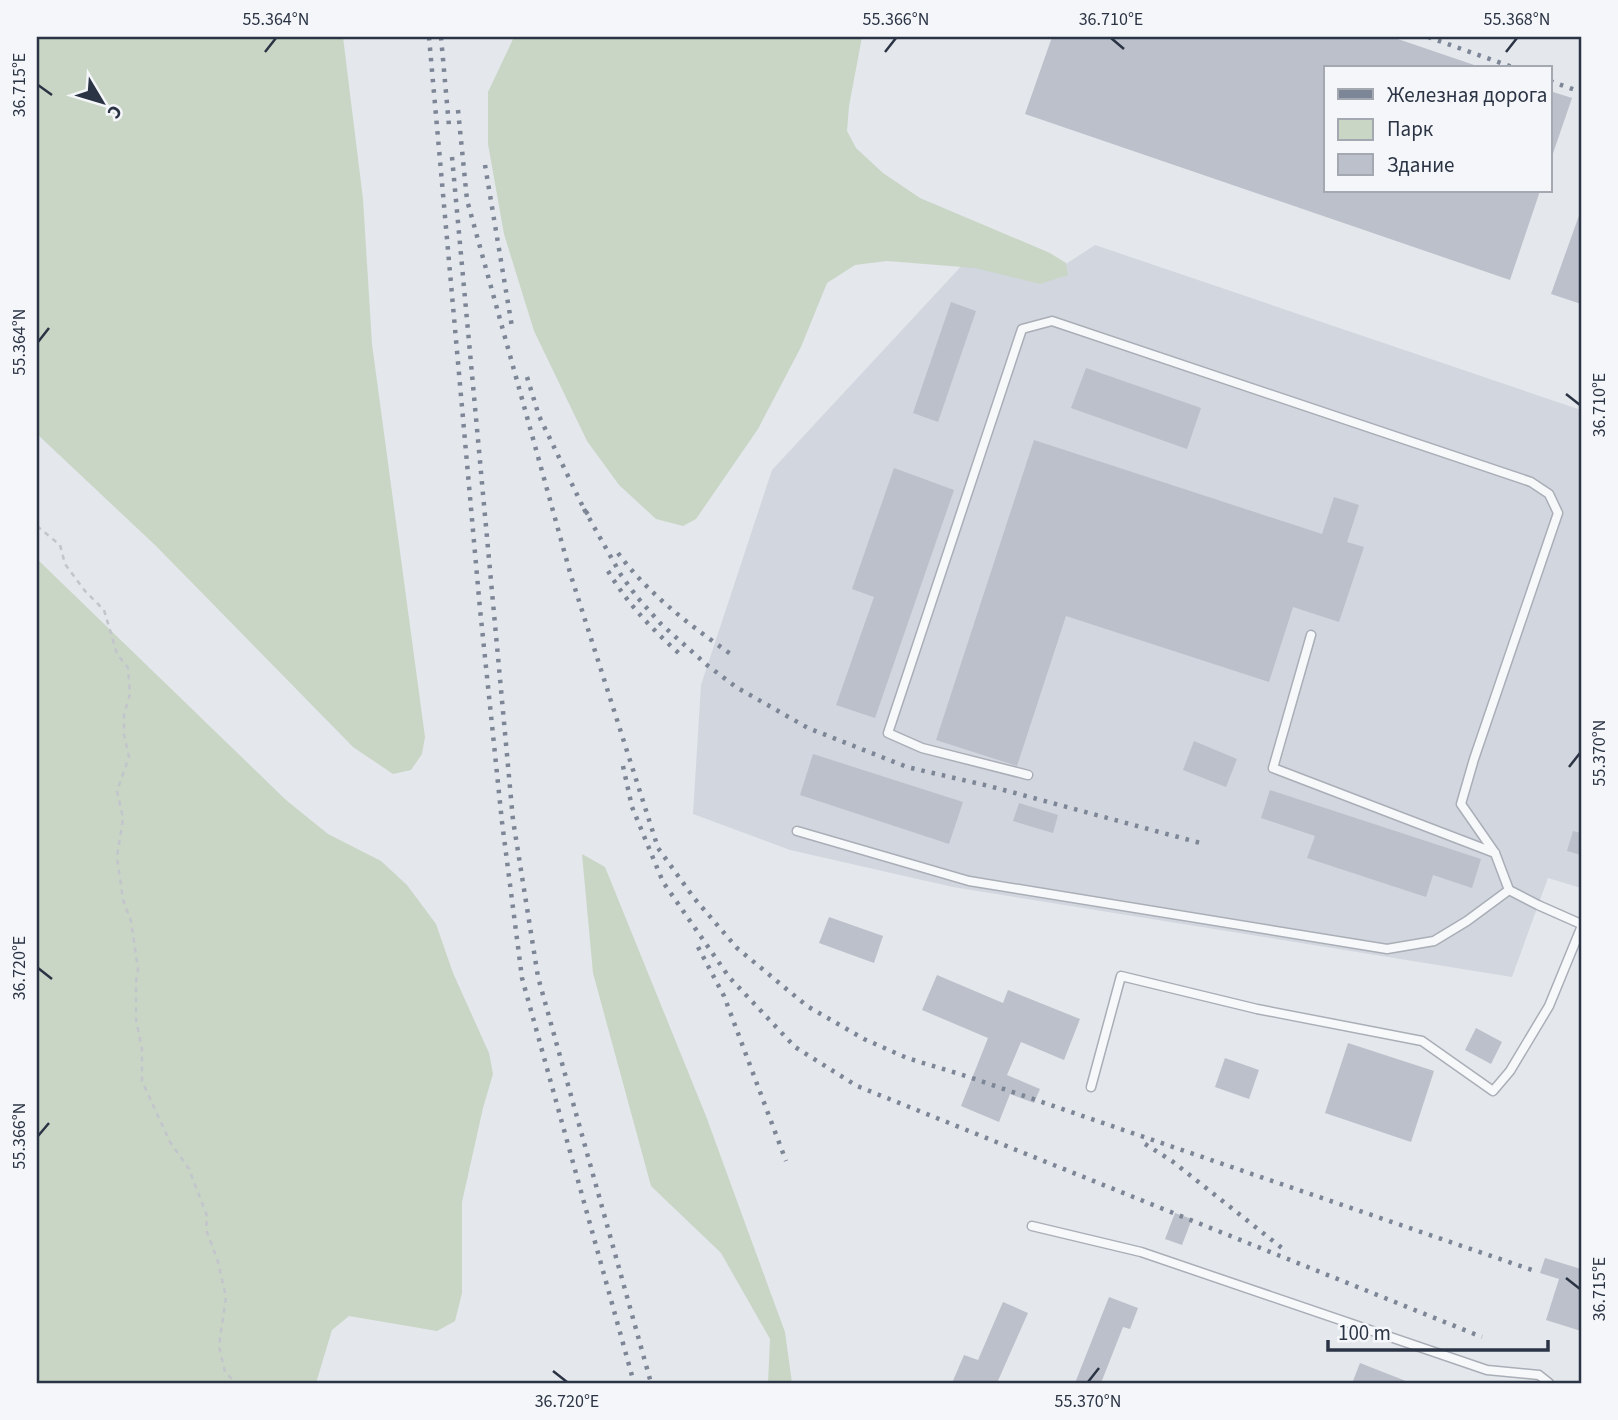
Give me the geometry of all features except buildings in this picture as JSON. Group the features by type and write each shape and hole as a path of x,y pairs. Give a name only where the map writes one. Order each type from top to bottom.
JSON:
{"lane":[{"path":"1028,775 922,748 888,733 1022,329 1052,321 1531,482 1549,494 1558,513 1461,804 1495,853 1509,890 1581,926 1549,1006 1510,1071 1493,1091 1422,1041 1257,1009 1121,976 1091,1087"},
{"path":"1311,635 1273,768 1495,853"},
{"path":"797,831 969,881 1387,949 1434,941 1509,890"},
{"path":"1032,1226 1141,1252 1487,1370 1538,1375 1549,1383"}],"path":[{"path":"37,526 60,545 65,564 85,591 104,610 117,654 128,668 130,694 124,714 124,734 129,757 117,791 123,818 117,857 138,969 136,1019 142,1050 142,1081 170,1142 189,1169 207,1216 206,1230 218,1258 226,1297 219,1346 225,1372 236,1383"}],"shaded area":[{"path":"1095,245 1581,410 1581,888 1548,878 1512,977 953,887 790,850 693,814 701,685 772,470 967,260 1043,279"}],"green space":[{"path":"37,37 343,37 363,199 372,344 425,737 422,754 411,770 393,774 353,747 156,546 37,434"},
{"path":"514,37 862,37 847,131 856,148 883,173 920,198 1050,253 1066,263 1068,275 1040,284 975,268 887,261 855,265 827,283 801,347 758,429 696,519 683,526 656,519 619,485 587,441 534,331 504,234 488,144 488,92"},
{"path":"37,559 286,800 328,834 381,861 407,885 436,924 453,973 489,1053 493,1074 462,1202 462,1293 455,1321 437,1331 349,1316 332,1330 316,1383 37,1383"},
{"path":"582,854 605,867 706,1116 785,1332 792,1383 768,1383 770,1339 721,1253 651,1186 593,973"}],"railway":[{"path":"429,37 480,609 502,822 522,978 634,1383"},
{"path":"441,37 449,126"},
{"path":"1428,37 1509,66"},
{"path":"1552,82 1581,92"},
{"path":"458,110 467,200 571,576 658,848 694,898 737,948 807,1006 864,1039 907,1058 1532,1270"},
{"path":"452,157 513,820 538,977 651,1383"},
{"path":"485,165 512,327"},
{"path":"527,377 539,416 590,517"},
{"path":"584,509 621,575 661,624 736,687 808,728 907,767 989,786 1204,844"},
{"path":"618,553 656,596 732,655"},
{"path":"608,571 642,617 683,657"},
{"path":"623,766 632,807 663,882 729,977 795,1047 857,1086 1482,1337"},
{"path":"698,947 724,996 786,1161"},
{"path":"1145,1144 1172,1161 1287,1252"}]}
